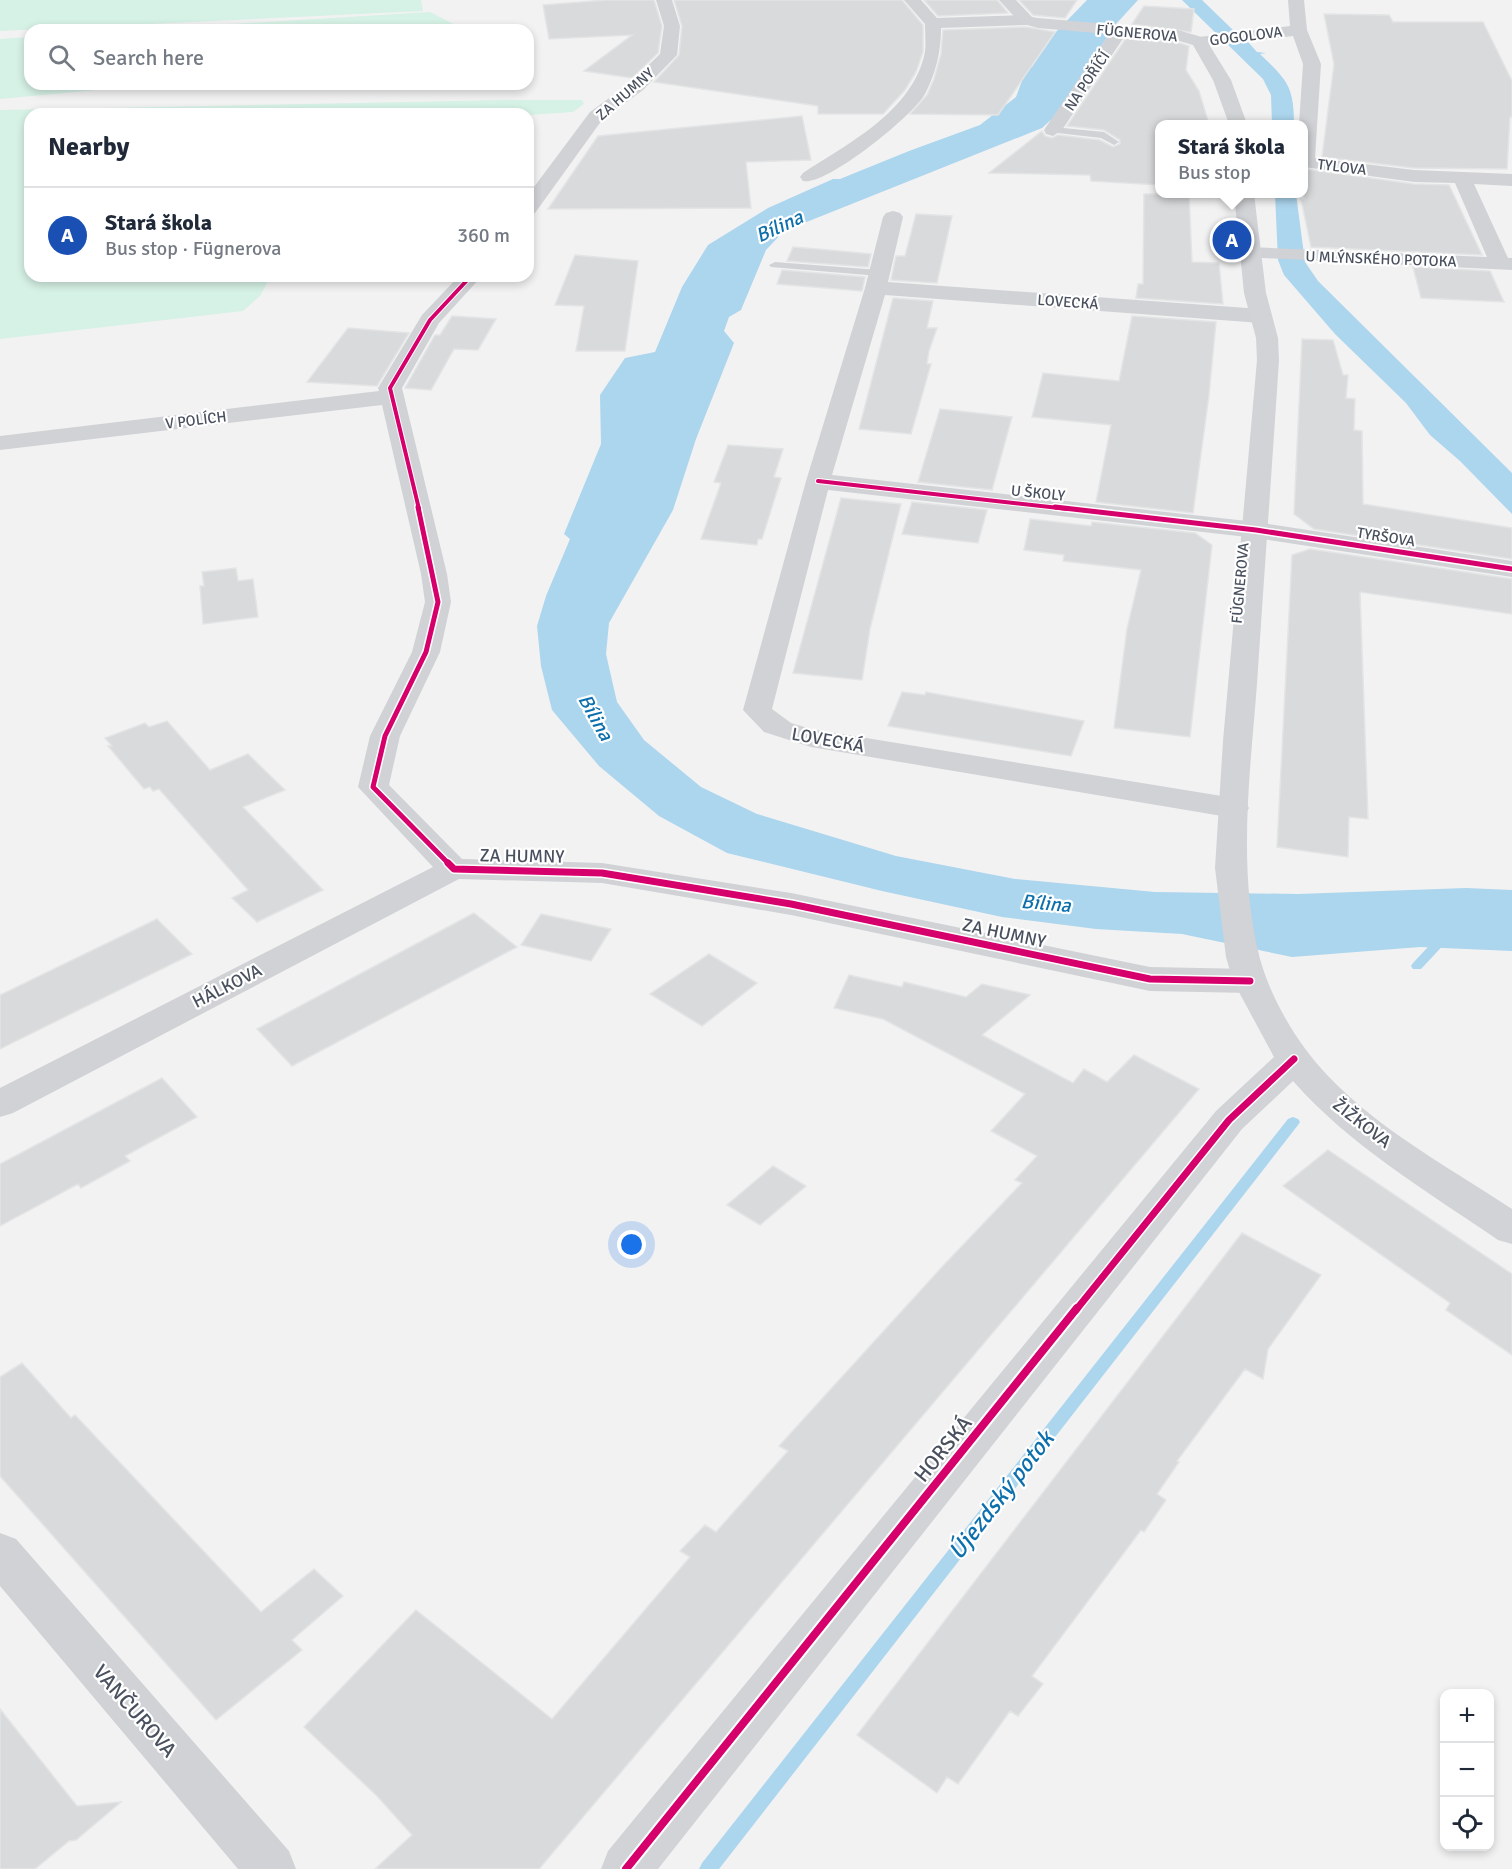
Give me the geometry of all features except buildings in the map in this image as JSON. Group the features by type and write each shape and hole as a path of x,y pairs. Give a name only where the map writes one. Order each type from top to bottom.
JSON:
{"main road":[{"path":"1006,0 1026,20"},
{"name":"FÜGNEROVA","path":"1026,20 1054,26 1178,35 1207,41 1237,120"},
{"name":"FÜGNEROVA","path":"1245,198 1261,254 1261,316 1267,338 1269,360 1231,868 1247,969"},
{"name":"ŽIŽKOVA","path":"1247,969 1271,1023 1294,1059 1325,1094 1377,1138 1512,1229"},
{"name":"HORSKÁ","path":"626,1869 1229,1119 1294,1059"}],"street":[{"name":"ZA HUMNY","path":"534,200 597,116 637,86 668,56 672,26 664,0"},
{"path":"810,177 876,134 916,94 933,52 933,23 912,0"},
{"name":"GOGOLOVA","path":"1207,41 1299,30 1296,0"},
{"path":"933,23 1026,20"},
{"name":"TYLOVA","path":"1299,30 1312,64 1308,120"},
{"name":"NA POŘÍČÍ","path":"1053,130 1120,31"},
{"name":"TYLOVA","path":"1308,162 1414,176 1512,180"},
{"path":"1462,178 1506,264"},
{"name":"LOVECKÁ","path":"893,217 877,281 758,697 757,710 766,723 784,732 811,738 1234,808"},
{"name":"U MLÝNSKÉHO POTOKA","path":"1261,254 1506,264"},
{"name":"LOVECKÁ","path":"877,281 1261,316"},
{"path":"391,397 390,388 430,320 465,282"},
{"name":"ZA HUMNY","path":"391,397 434,574 438,602 426,652 385,736 373,786 454,869 602,873 791,904 1150,979 1247,969"},
{"name":"V POLÍCH","path":"0,443 391,397"},
{"name":"U ŠKOLY","path":"818,481 1256,530"},
{"name":"TYRŠOVA","path":"1256,530 1512,569"},
{"name":"HÁLKOVA","path":"0,1104 454,869"},
{"name":"VANČUROVA","path":"0,1553 271,1869"}],"lane":[{"path":"1053,130 1104,135 1114,142"},
{"path":"775,265 877,281"}],"green space":[{"path":"0,0 421,0 423,11 148,24 24,24 24,30 0,31"},
{"path":"430,12 453,24 232,24"},
{"path":"24,37 24,90 96,90 0,99 0,39"},
{"path":"506,100 582,100 584,104 573,112 534,115 534,108 101,108"},
{"path":"0,110 24,110 24,282 268,282 260,296 243,311 0,339"}],"water":[{"name":"Bílina","path":"1087,0 1138,0 1116,24 1054,117 1042,128 784,231 766,250 741,310 729,317 724,331 734,343 696,439 673,510 609,623 606,654 617,702 644,740 701,787 757,814 896,856 1015,879 1155,892 1298,894 1466,888 1512,890 1512,951 1420,947 1292,957 1182,934 1096,929 1002,917 882,891 727,853 659,816 599,766 552,710 541,666 537,626 546,596 570,539 564,534 601,444 600,395 625,358 655,352 682,287 708,245 768,208 833,179 840,179 980,125 1016,97 1027,67 1032,67 1056,32"},
{"path":"1182,0 1202,0 1233,30 1239,32 1257,52 1266,53 1260,54 1287,84 1294,120 1272,120 1271,95 1263,79"},
{"path":"1275,198 1297,198 1305,262 1318,281 1512,473 1512,514 1460,461 1430,435 1406,403 1335,334 1284,275 1278,260"}],"waterway":[{"name":"Újezdský potok","path":"1417,966 1445,936"},
{"name":"Újezdský potok","path":"708,1869 1293,1122"}],"cycle path":[{"path":"465,282 430,320 390,388 434,574 438,602 426,652 385,736 373,787 454,869 602,873 791,904 1150,979 1250,981"},
{"path":"818,481 1256,530 1512,569"},
{"path":"626,1869 1229,1120 1294,1059"}],"place":[{"name":"Stará škola","path":"1232,240"}]}
